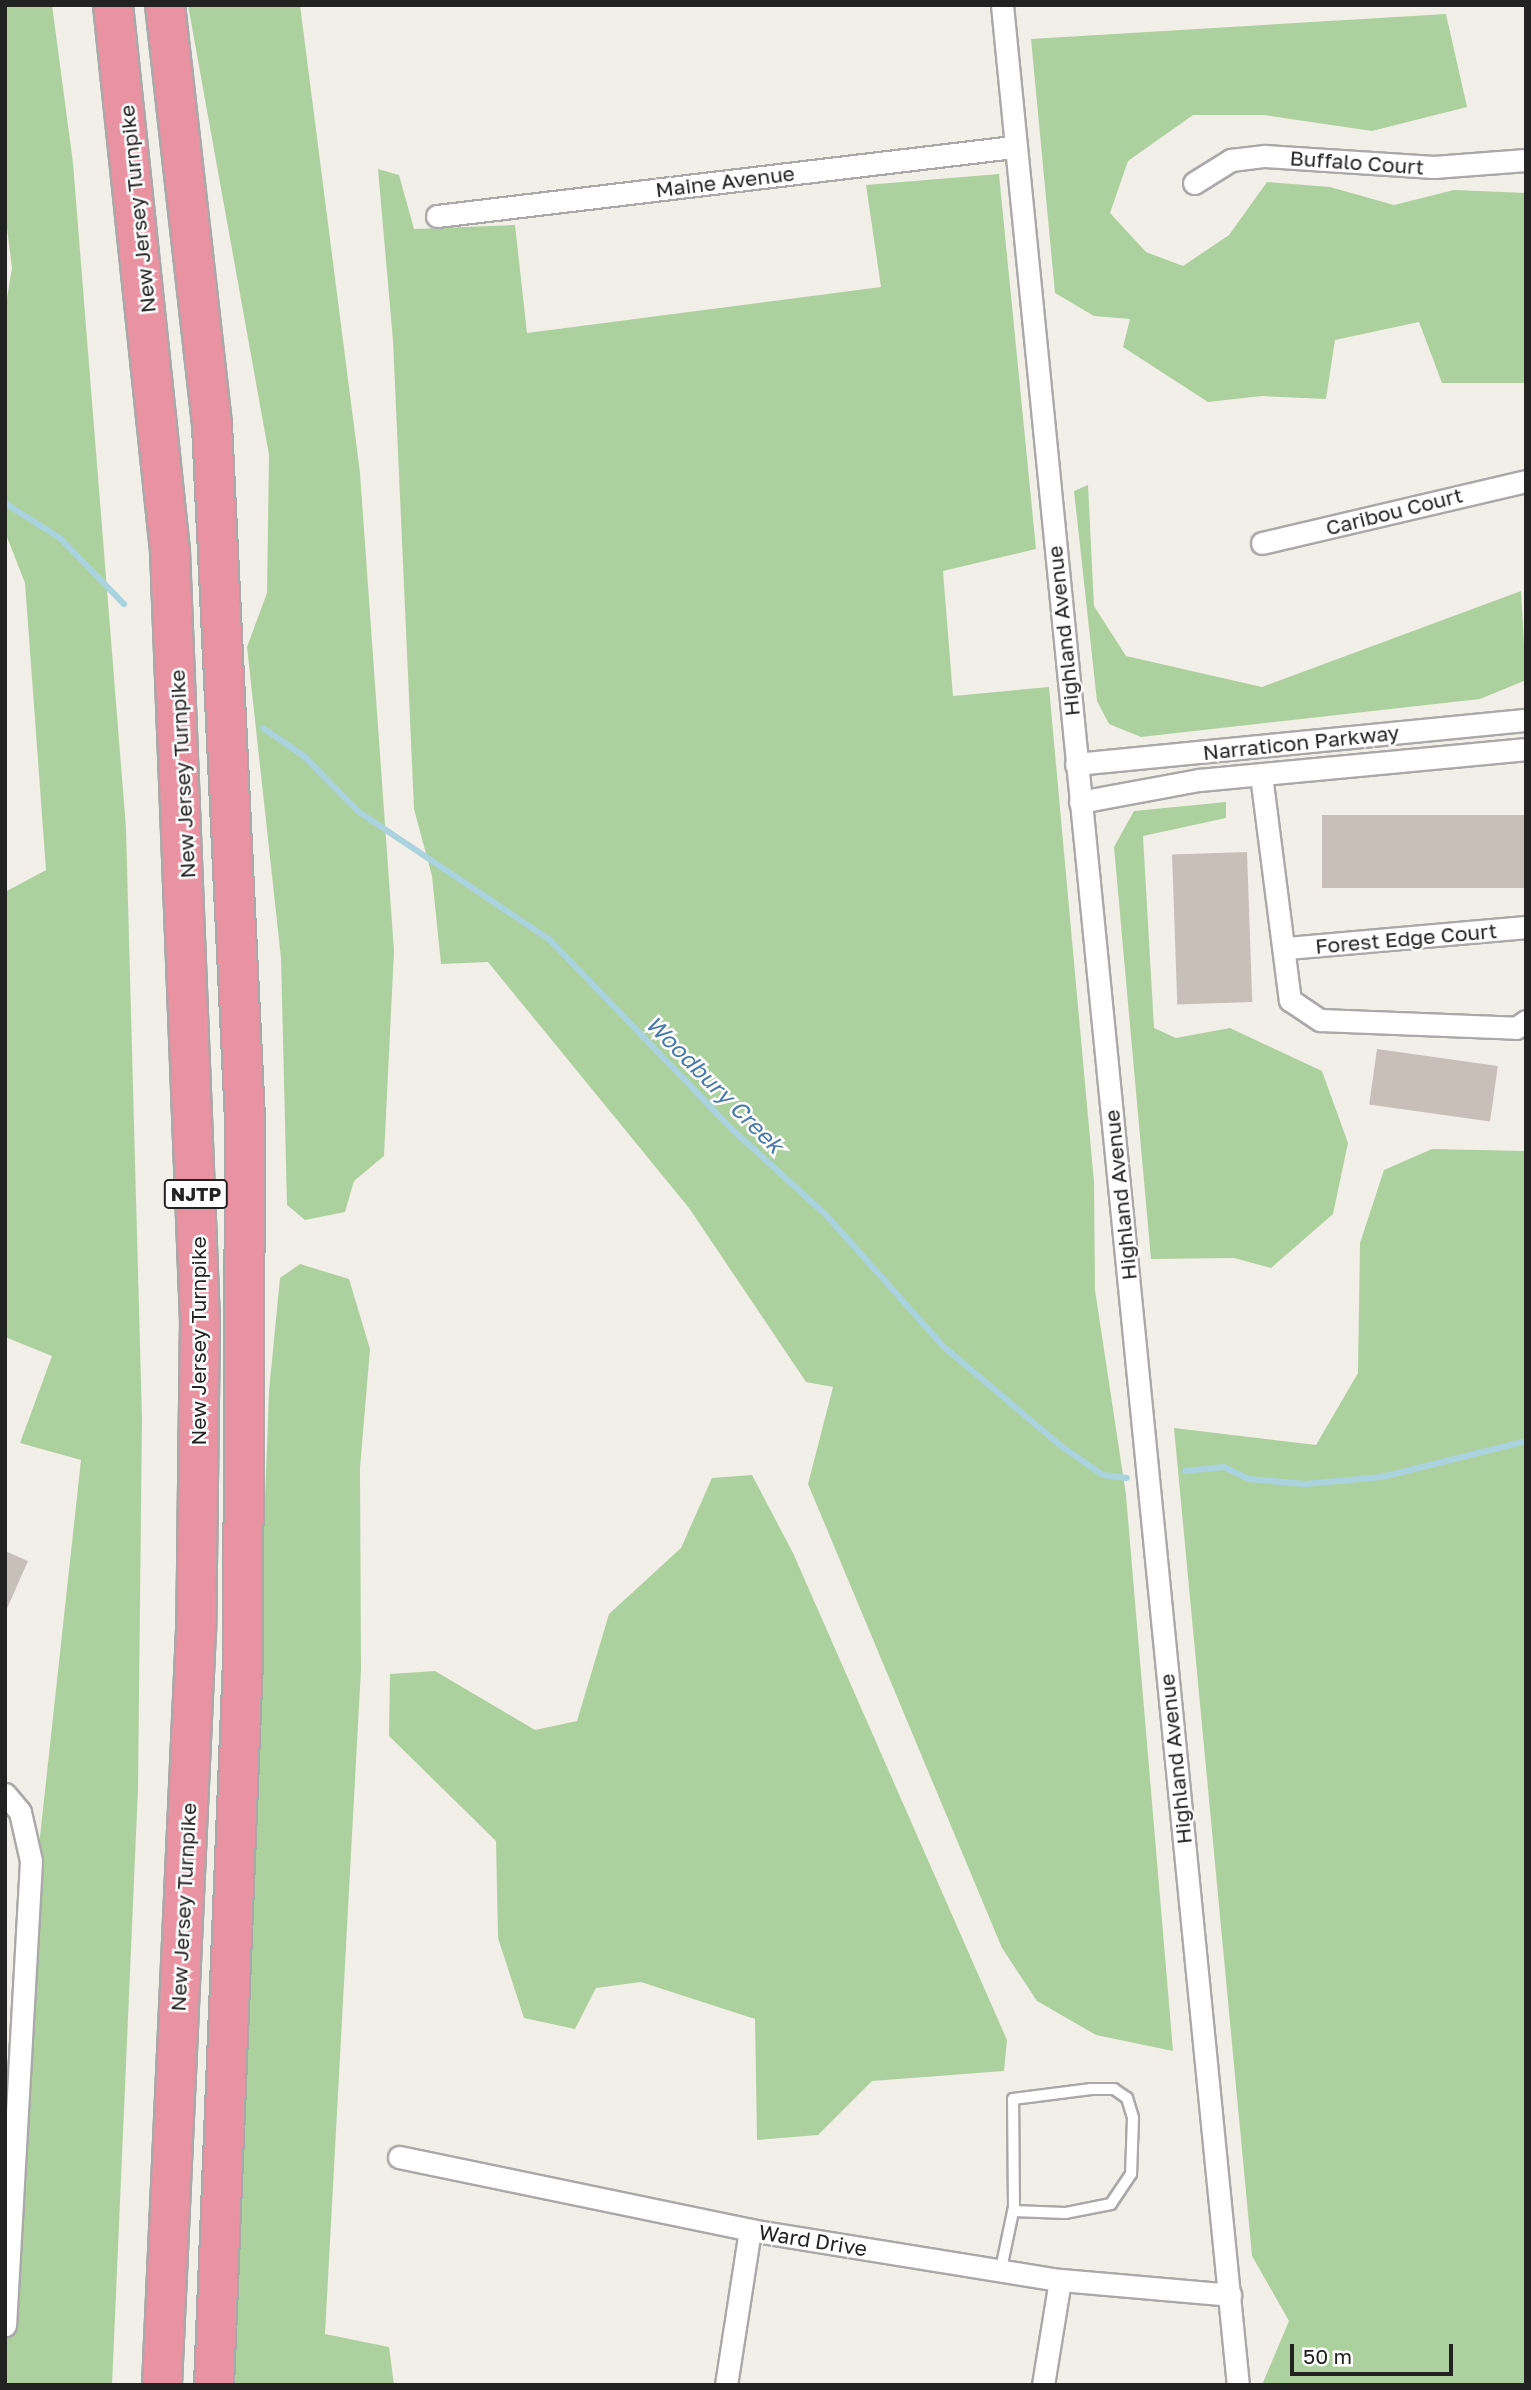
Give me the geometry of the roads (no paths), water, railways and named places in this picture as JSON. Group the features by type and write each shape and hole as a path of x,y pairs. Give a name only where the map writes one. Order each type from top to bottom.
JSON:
{"highway":[{"name":"New Jersey Turnpike","path":"113,5 133,154 170,551 190,934 201,1320 196,1630 162,2385"},
{"name":"NJTP","path":"165,5 212,425 245,1120 243,1660 214,2385"}],"street":[{"name":"Highland Avenue","path":"1002,5 1013,147 1238,2385"},
{"name":"Maine Avenue","path":"437,216 1013,147"},
{"name":"Buffalo Court","path":"1194,183 1231,160 1265,156 1434,167 1526,160"},
{"name":"Caribou Court","path":"1262,543 1526,481"},
{"name":"Narraticon Parkway","path":"1076,764 1526,720"},
{"name":"Narraticon Parkway","path":"1080,802 1261,775 1526,749"},
{"name":"Forest Edge Court","path":"1261,775 1286,948 1290,1000 1320,1020 1516,1028 1526,1021"},
{"name":"Forest Edge Court","path":"1286,948 1526,927"},
{"path":"5,1794 20,1812 31,1861 12,2058 5,2325"},
{"name":"Ward Drive","path":"399,2157 750,2230 1060,2280 1230,2295"},
{"path":"726,2385 750,2230"},
{"path":"1043,2385 1060,2280"}],"lane":[{"path":"1001,2269 1014,2211 1013,2099 1091,2089 1114,2089 1127,2098 1131,2174 1111,2204 1065,2213 1014,2211"}],"waterway":[{"name":"Woodbury Creek","path":"5,503 60,538 124,604"},
{"name":"Woodbury Creek","path":"263,728 304,756 359,812 549,939 734,1131 826,1215 944,1347 1061,1446 1103,1475 1127,1478"},
{"name":"Woodbury Creek","path":"1185,1471 1224,1467 1249,1479 1305,1484 1382,1477 1526,1441"}]}
